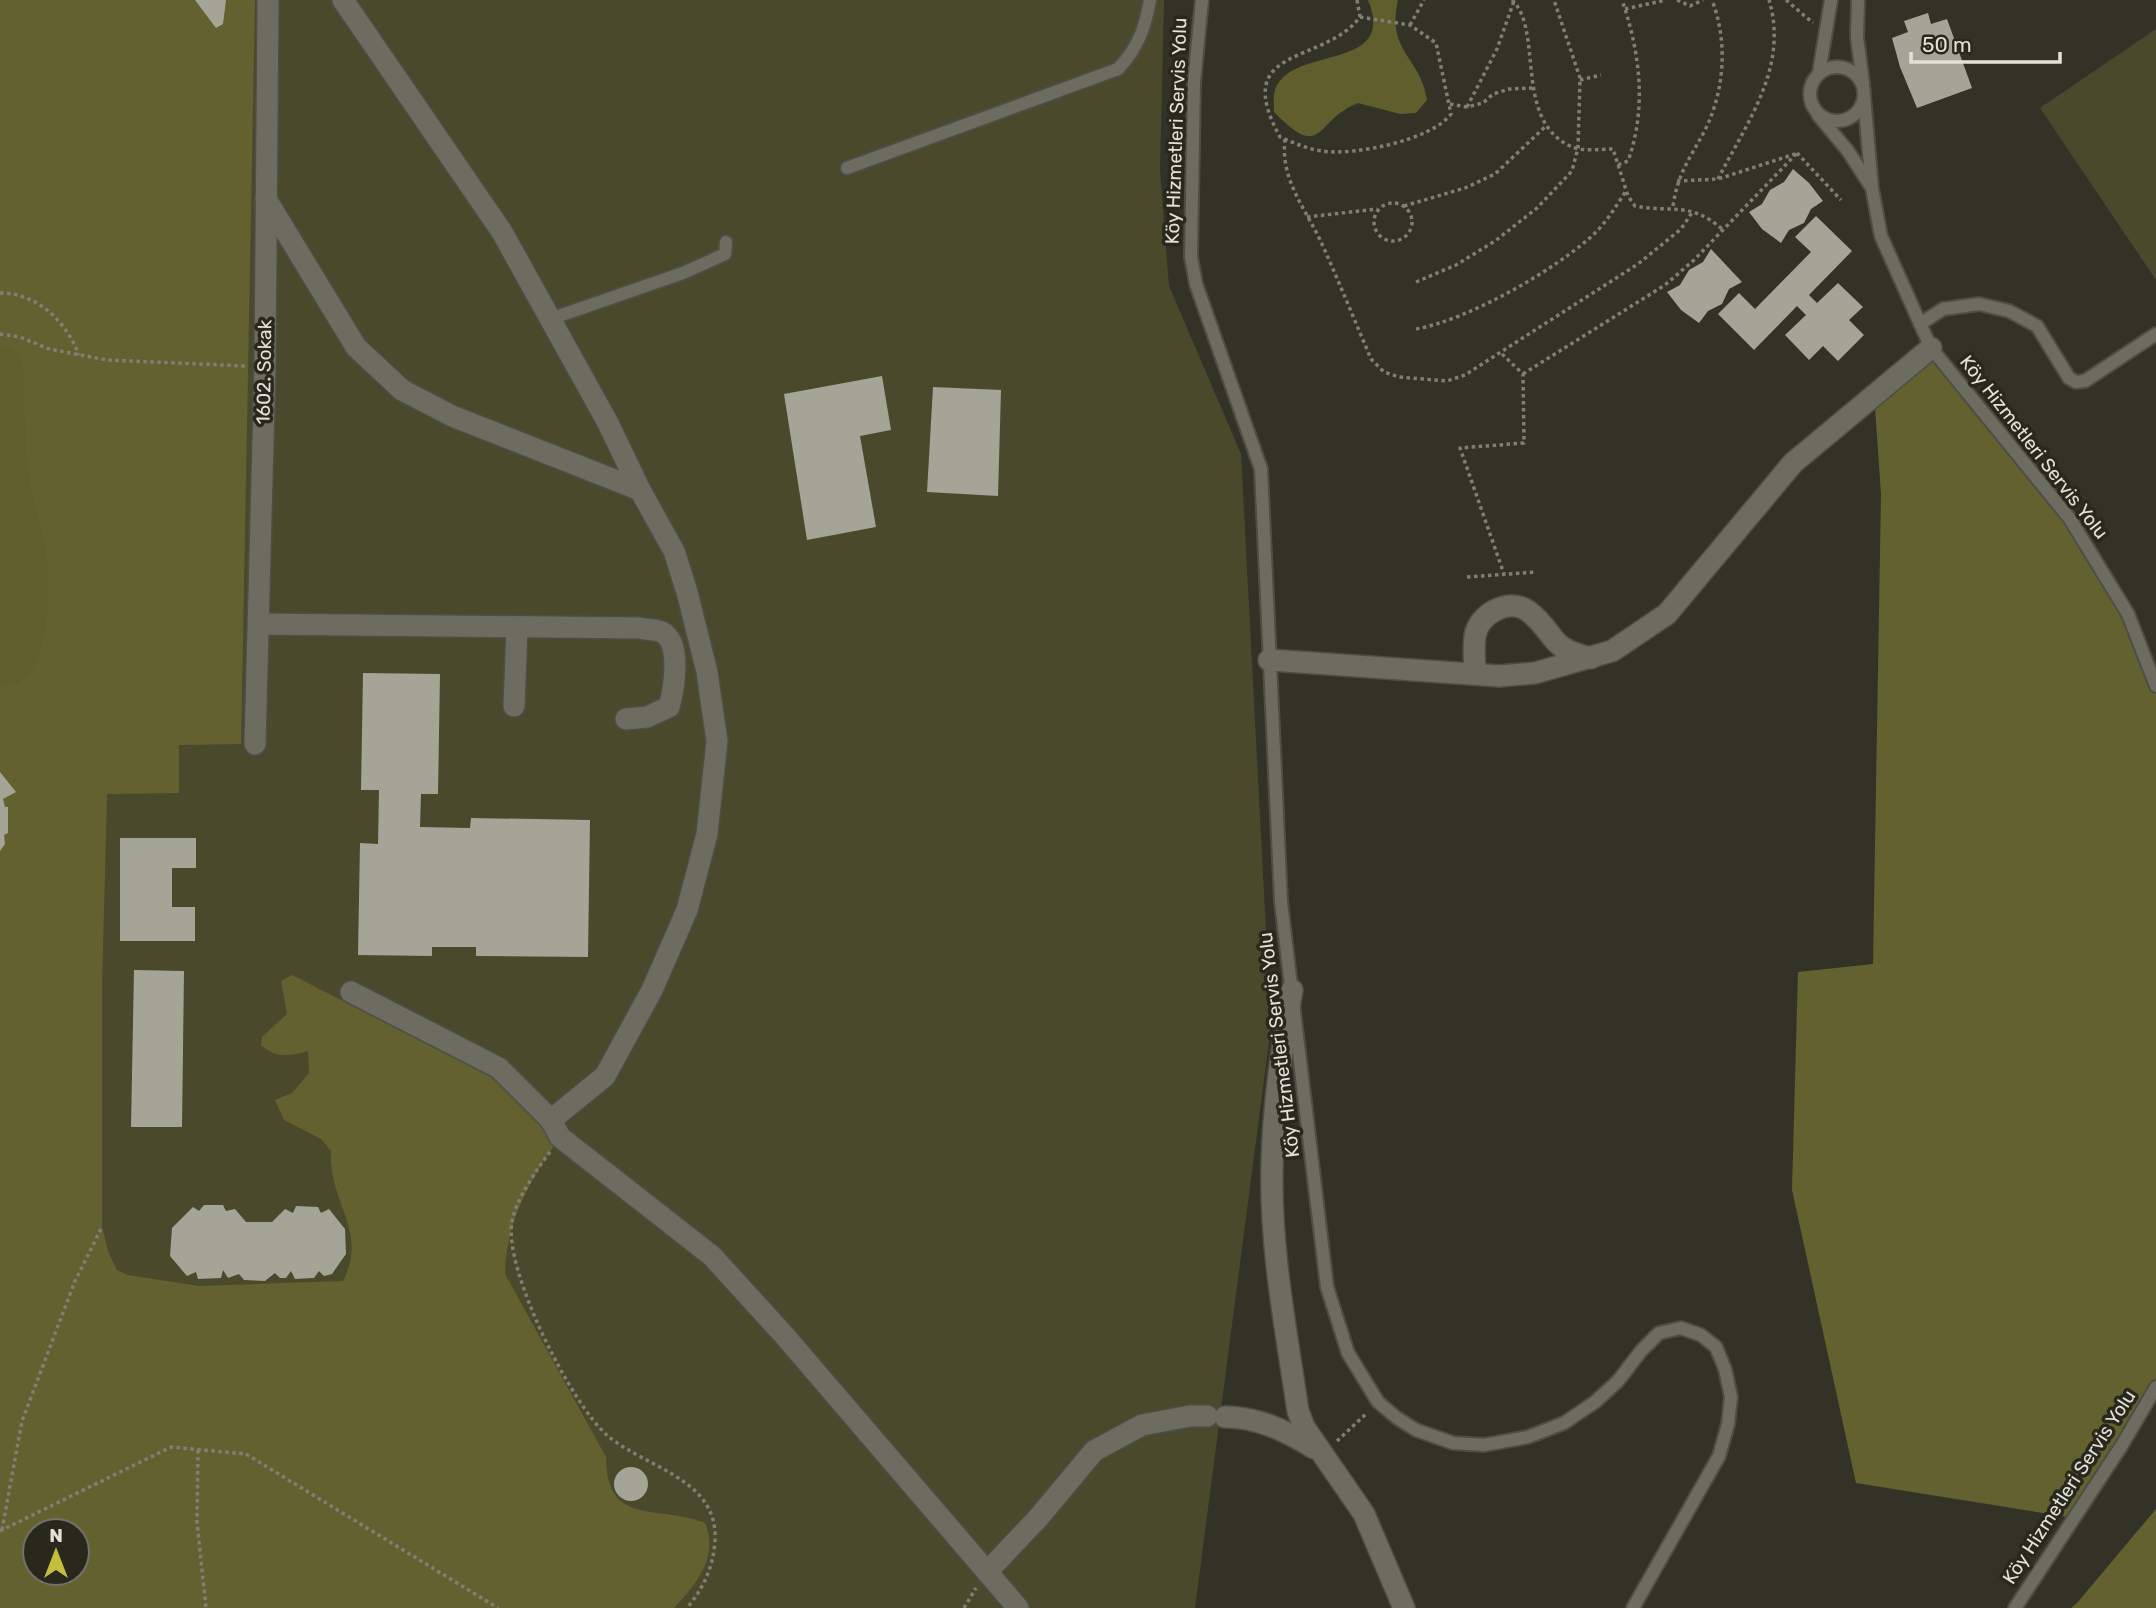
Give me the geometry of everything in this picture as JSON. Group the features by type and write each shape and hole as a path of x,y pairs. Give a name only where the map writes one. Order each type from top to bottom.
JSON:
{"street":[{"name":"1602. Sokak","path":"255,744 265,366 268,0"},
{"path":"343,0 502,232 608,423 640,490 674,551 707,672 717,741 707,835 687,910 638,1015 605,1076 555,1128"},
{"path":"266,199 356,346 402,390 452,416 640,490"},
{"path":"1269,660 1475,674 1522,674 1612,651 1667,614 1793,463 1931,348"},
{"path":"1475,674 1475,634 1487,614 1507,605 1525,609 1538,620 1556,644 1570,653 1591,658"},
{"path":"1522,674 1537,661 1542,644 1538,620"},
{"path":"259,624 640,628 661,632 673,648 674,680 669,707 647,717 626,719"},
{"path":"514,706 517,627"},
{"path":"1292,990 1276,1086 1272,1168 1277,1255 1298,1411 1320,1451 1364,1514 1404,1608"},
{"path":"351,992 499,1068 555,1128 712,1256 1018,1608"},
{"path":"987,1572 1039,1517 1094,1451 1142,1425 1190,1416 1242,1417 1284,1430 1320,1451"}],"lane":[{"path":"847,168 1118,69 1134,52 1145,28 1150,0"},
{"name":"Köy Hizmetleri Servis Yolu","path":"1202,0 1194,82 1191,257 1196,284 1261,469 1281,901 1327,1287 1348,1353 1378,1402 1416,1430 1453,1443 1484,1445 1528,1437 1564,1423 1595,1402 1618,1381 1640,1351 1659,1333 1681,1328 1701,1335 1716,1346 1725,1369 1731,1397 1728,1424 1718,1457 1633,1608"},
{"path":"1831,0 1819,73 1810,88 1812,105 1848,151 1872,188"},
{"name":"Köy Hizmetleri Servis Yolu","path":"1858,0 1857,37 1872,188 1881,236 1931,348 2070,519 2128,614 2156,686"},
{"path":"1817,113 1832,121 1850,118 1862,105 1864,91 1859,79 1845,68 1836,67 1819,73"},
{"path":"550,318 682,273 724,254 726,242"},
{"path":"1920,324 1943,309 1979,304 2009,311 2038,326 2069,378 2076,382 2085,381 2156,334"},
{"name":"Köy Hizmetleri Servis Yolu","path":"2015,1608 2122,1445 2156,1387"}],"path":[{"path":"1357,0 1360,17 1351,29 1335,40 1295,54 1278,65 1268,81 1265,101 1280,137 1324,152 1387,145 1442,126 1451,114 1436,43 1410,25 1360,17"},
{"path":"1410,25 1424,0"},
{"path":"1513,0 1522,12 1532,88 1547,125 1571,147 1613,149 1626,191 1635,206 1673,207 1693,211 1708,216 1722,229"},
{"path":"1467,107 1497,49 1513,0"},
{"path":"1416,282 1456,265 1495,241 1537,208 1572,171 1578,148 1580,79 1554,0"},
{"path":"1618,165 1628,161 1639,123 1636,57 1622,0"},
{"path":"1625,9 1666,0"},
{"path":"1677,0 1690,6 1703,0"},
{"path":"1673,207 1677,181 1704,132 1714,107 1724,49 1721,23 1712,0"},
{"path":"1718,178 1764,92 1773,64 1775,34 1769,0"},
{"path":"1786,0 1811,22 1827,31"},
{"path":"1580,79 1601,75"},
{"path":"1450,104 1467,107 1483,103 1493,94 1509,89 1532,88"},
{"path":"1307,218 1390,205 1404,206 1465,188 1494,174 1547,125"},
{"path":"1285,139 1283,156 1292,189 1320,241 1371,359 1384,372 1422,381 1447,381 1465,375 1502,354 1638,264 1681,229 1693,211"},
{"path":"1677,181 1718,178 1797,153"},
{"path":"1797,153 1841,200"},
{"path":"1523,374 1665,285 1694,260 1797,153"},
{"path":"1416,329 1458,318 1572,254 1596,233 1626,191"},
{"path":"1378,209 1374,227 1382,238 1395,241 1406,235 1412,223 1404,206"},
{"path":"0,293 31,299 47,310 67,332 79,355"},
{"path":"0,334 107,360 265,366"},
{"path":"1502,354 1523,374 1524,443 1460,448 1504,574"},
{"path":"1467,577 1535,572"},
{"path":"555,1128 512,1222 516,1273 530,1310 589,1418 610,1437 680,1479 704,1498 716,1527 713,1564 700,1591 687,1608"},
{"path":"1,1531 22,1421 75,1281 102,1227"},
{"path":"1320,1451 1343,1438 1378,1402"},
{"path":"1,1531 171,1447 246,1454 498,1608"},
{"path":"198,1450 197,1522 206,1608"}],"shaded area":[{"path":"0,0 1164,0 1160,170 1169,286 1241,454 1271,1026 1195,1608 0,1608"},
{"path":"0,0 255,0 241,744 179,745 179,793 107,794 102,986 102,1227 109,1254 117,1270 128,1275 199,1286 343,1281 350,1263 352,1246 346,1216 335,1186 331,1151 321,1139 284,1120 275,1100 292,1093 309,1073 308,1051 284,1055 272,1053 261,1045 262,1037 287,1014 281,981 292,975 495,1078 560,1137 530,1185 515,1219 506,1255 505,1274 606,1457 608,1479 615,1495 638,1510 705,1523 709,1547 703,1569 691,1589 674,1608 0,1608"},
{"path":"1368,0 1398,0 1396,17 1400,43 1424,85 1427,100 1416,113 1400,114 1358,103 1344,110 1318,133 1311,136 1302,134 1274,112 1275,90 1285,76 1301,67 1356,48 1368,38 1373,23"},
{"path":"2156,29 2156,280 2040,108"},
{"path":"0,343 19,354 23,367 29,475 46,549 48,586 45,633 31,672 18,683 0,685"},
{"path":"1931,348 2110,580 2156,686 2156,1387 2074,1518 1856,1483 1792,1190 1798,972 1873,964 1881,494 1874,393"},
{"path":"2156,1509 2156,1608 2071,1608 2077,1603"}],"building":[{"path":"195,0 226,0 223,24 216,28"},
{"path":"1928,13 1931,24 1947,19 1972,88 1917,108 1900,67 1892,38 1908,32 1904,21"},
{"path":"1793,169 1823,201 1811,209 1804,223 1789,230 1781,243 1762,229 1749,212 1762,204 1770,190 1784,182"},
{"path":"1816,216 1852,251 1809,295 1817,303 1838,283 1863,307 1849,320 1864,335 1838,361 1823,346 1809,360 1785,335 1806,315 1797,306 1754,350 1718,314 1739,293 1755,309 1811,252 1795,237"},
{"path":"1711,249 1742,282 1729,289 1722,304 1708,311 1699,323 1681,310 1667,292 1680,285 1689,270 1703,262"},
{"path":"882,376 891,430 860,436 876,527 807,540 784,394"},
{"path":"933,387 1001,390 998,496 927,492"},
{"path":"363,673 440,674 438,794 421,794 420,827 470,828 471,818 590,820 588,957 476,956 476,947 432,947 432,956 358,955 360,843 378,844 379,790 361,790"},
{"path":"0,772 16,792 3,799 5,807 8,807 8,833 4,835 5,844 0,851"},
{"path":"120,838 196,838 196,868 172,868 172,907 195,907 195,941 120,941"},
{"path":"134,970 184,971 182,1127 131,1127"},
{"path":"204,1205 223,1205 226,1211 235,1209 246,1222 272,1222 285,1209 293,1213 296,1206 318,1207 321,1213 329,1209 345,1229 346,1254 332,1274 324,1276 319,1271 314,1278 295,1279 291,1271 286,1278 280,1278 275,1273 265,1281 244,1280 239,1274 228,1278 223,1270 221,1278 198,1279 196,1272 187,1276 170,1256 172,1228 193,1207 199,1211"},
{"path":"631,1467 643,1472 648,1484 643,1496 631,1501 619,1496 614,1484 619,1472"}]}
